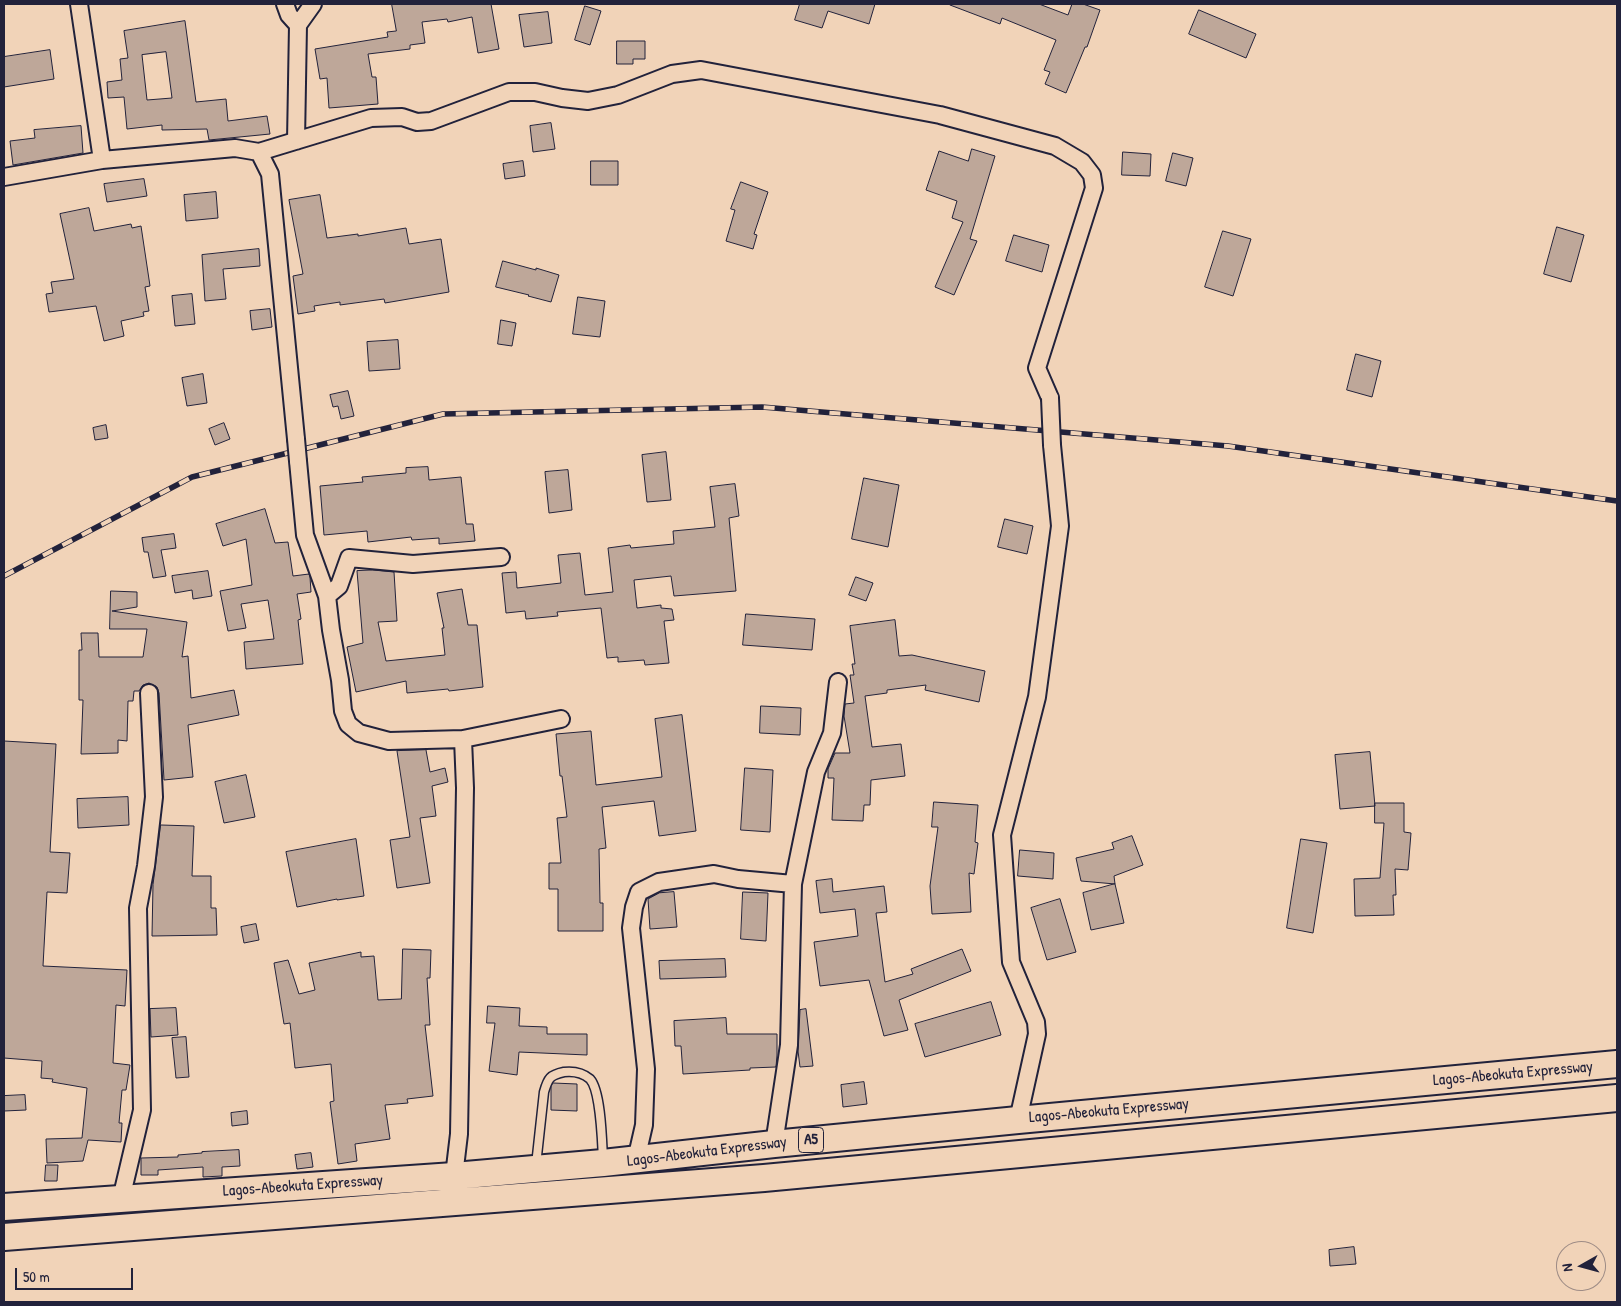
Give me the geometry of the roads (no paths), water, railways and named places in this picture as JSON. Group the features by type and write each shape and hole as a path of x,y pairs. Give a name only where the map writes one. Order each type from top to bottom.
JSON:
{"highway":[{"name":"Lagos-Abeokuta Expressway","path":"4,1207 454,1176 603,1163 1018,1120 1617,1064"},
{"name":"Lagos-Abeokuta Expressway","path":"4,1237 764,1178 1617,1098"}],"street":[{"path":"79,4 102,160"},
{"path":"285,4 289,15 298,25"},
{"path":"296,141 298,25 313,4"},
{"path":"4,177 102,160 235,148 259,152 371,118 402,117 416,122 431,121 509,92 535,92 588,101 618,94 672,74 701,70 940,115 1055,146 1082,162 1092,175 1094,188 1037,368 1050,398 1052,445 1060,526 1037,697 1002,835 1011,962 1036,1022 1037,1034 1018,1120"},
{"path":"259,152 270,174 305,534 327,596 330,630 340,680 343,711 348,724 358,733 390,741 463,739 562,719"},
{"path":"327,596 339,586 350,558 413,564 502,557"},
{"path":"774,1144 789,1045 793,884 816,772 832,733 838,682"},
{"path":"120,1199 142,1110 138,908 146,866 154,797 149,693"},
{"path":"454,1176 459,1125 465,788 463,739"},
{"path":"636,1160 644,1125 646,1069 632,928 634,907 639,892 659,882 714,874 738,879 793,884"}],"lane":[{"path":"535,1169 544,1092 548,1080 554,1074 569,1071 580,1073 590,1079 597,1092 603,1163"}],"railway":[{"path":"4,576 192,477 443,414 762,407 1228,446 1617,501"}]}
